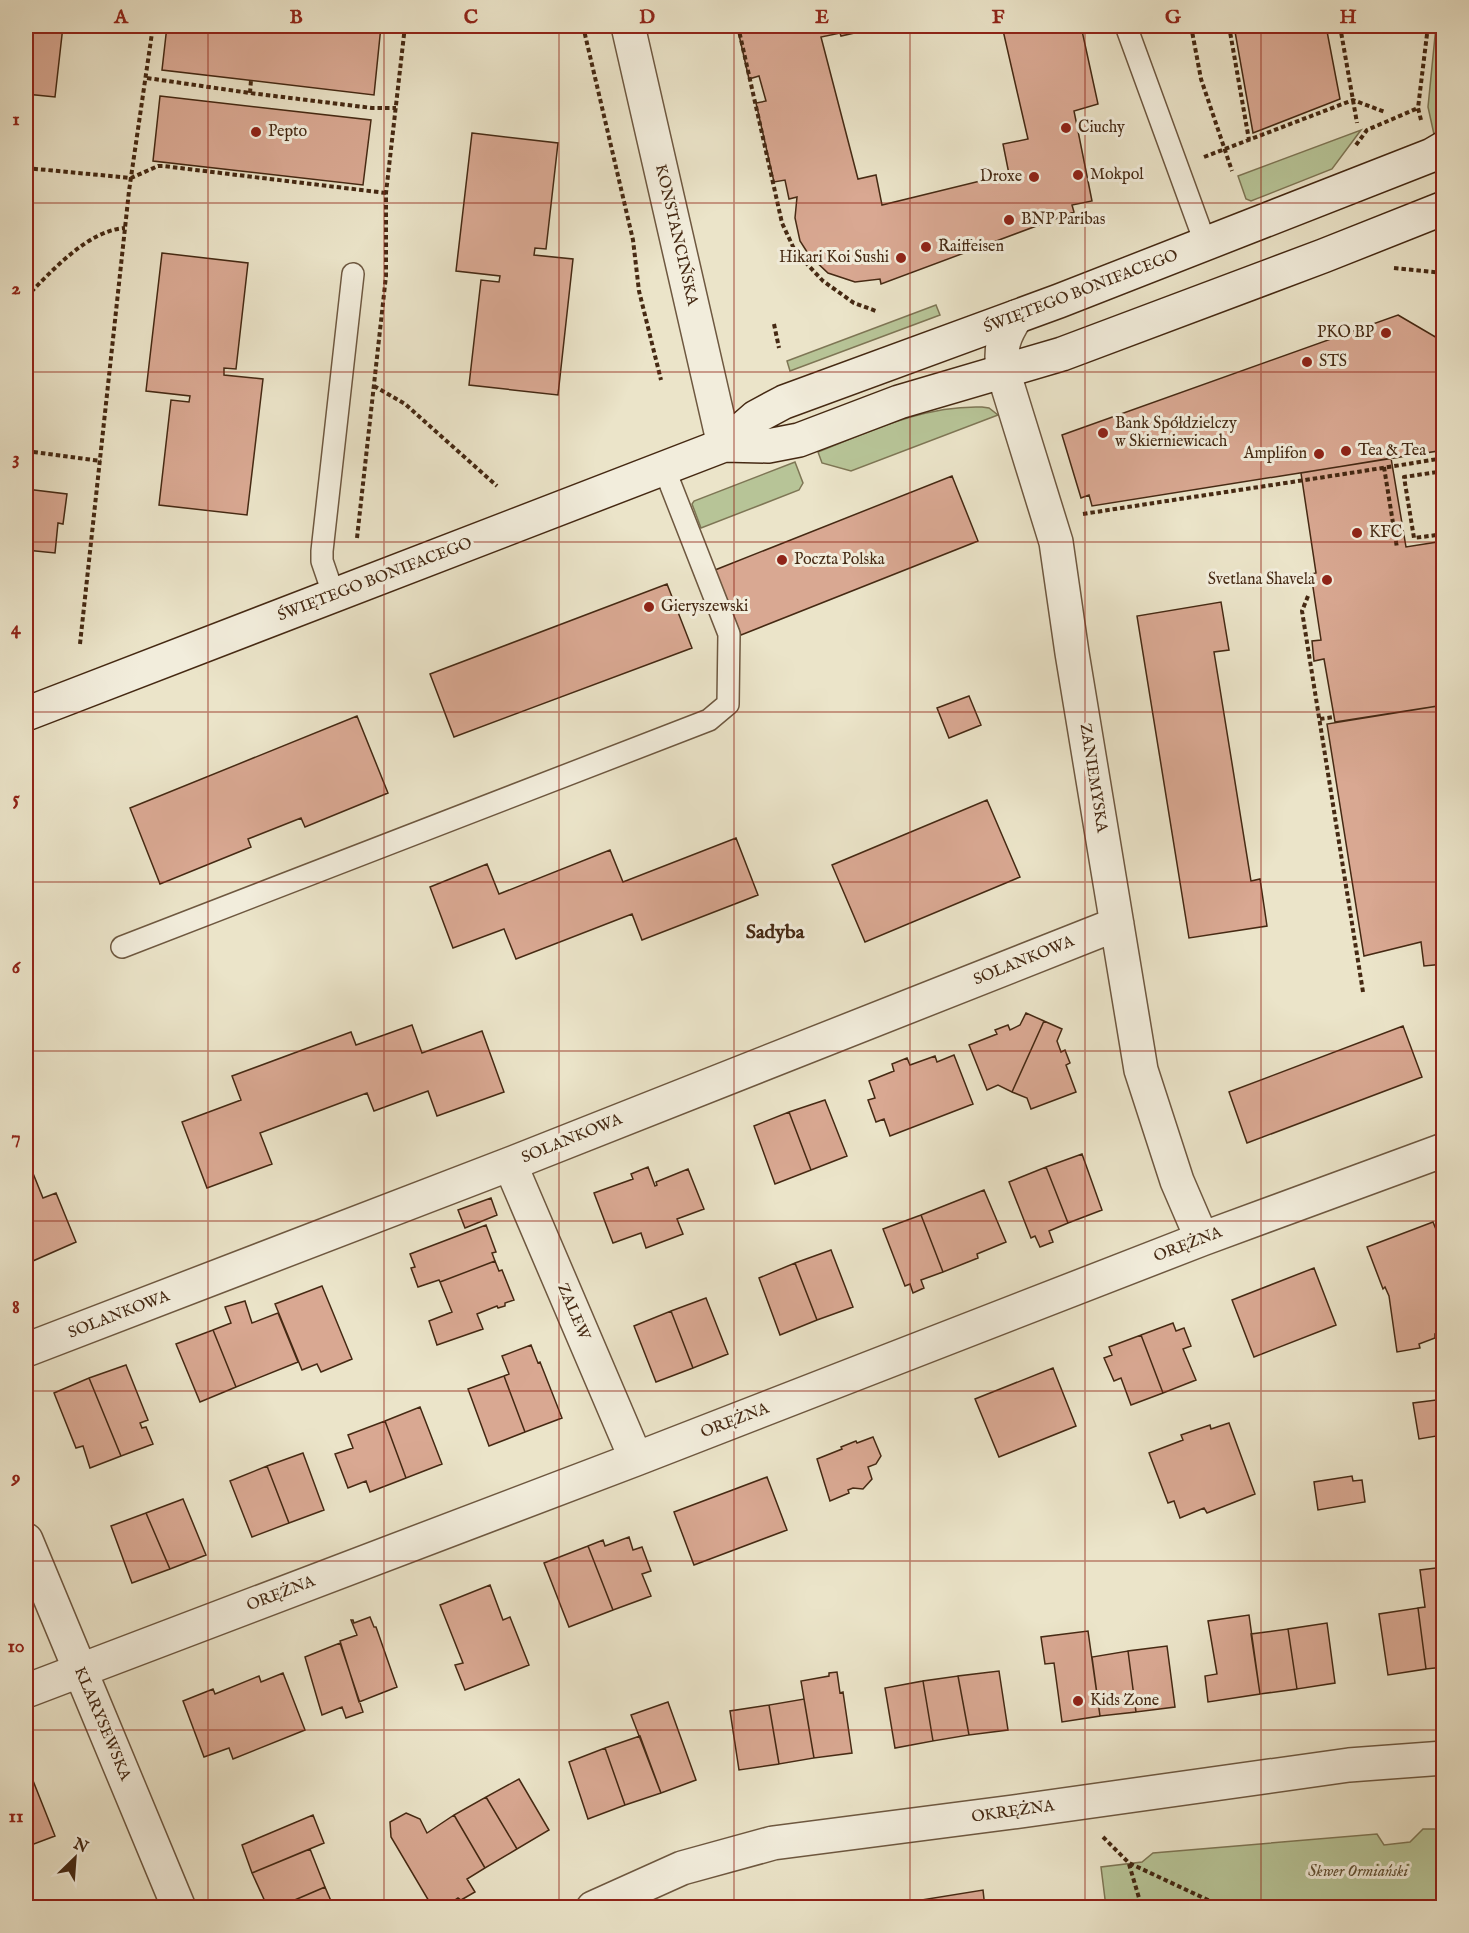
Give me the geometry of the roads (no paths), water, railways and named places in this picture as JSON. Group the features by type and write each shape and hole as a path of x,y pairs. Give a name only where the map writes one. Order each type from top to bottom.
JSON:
{"street":[{"name":"KONSTANCIŃSKA","path":"628,26 724,445"},
{"name":"ŚWIĘTEGO BONIFACEGO","path":"26,714 724,445 756,417 784,402 1016,317 1432,155 1434,140"},
{"name":"ŚWIĘTEGO BONIFACEGO","path":"724,445 768,446 799,440 899,402 1062,354 1323,256 1443,208"},
{"name":"ZANIEMYSKA","path":"1016,317 1005,334 1003,371 1056,542 1072,653 1143,1078 1177,1181 1202,1239"},
{"name":"SOLANKOWA","path":"26,1350 510,1164 1117,924"},
{"name":"ORĘŻNA","path":"26,1691 636,1460 1202,1239 1443,1150"},
{"name":"ZALEW","path":"510,1164 636,1460"},
{"name":"KLARYSEWSKA","path":"26,1540 179,1908"},
{"name":"OKRĘŻNA","path":"593,1908 682,1868 773,1843 1349,1765 1443,1758"}],"lane":[{"path":"1126,26 1206,244"},
{"path":"334,596 322,561 322,551 353,274"},
{"path":"122,947 709,720 728,704 729,634 664,468"}],"place":[{"name":"Ciuchy","path":"1066,128"},
{"name":"Pepto","path":"256,132"},
{"name":"Mokpol","path":"1078,175"},
{"name":"Droxe","path":"1034,177"},
{"name":"BNP Paribas","path":"1009,220"},
{"name":"Raiffeisen","path":"926,247"},
{"name":"Hikari Koi Sushi","path":"901,258"},
{"name":"PKO BP","path":"1386,333"},
{"name":"STS","path":"1307,362"},
{"name":"Bank Spółdzielczy w Skierniewicach","path":"1103,433"},
{"name":"Tea & Tea","path":"1346,451"},
{"name":"Amplifon","path":"1319,454"},
{"name":"KFC","path":"1357,533"},
{"name":"Poczta Polska","path":"782,560"},
{"name":"Svetlana Shavela","path":"1327,580"},
{"name":"Gieryszewski","path":"649,607"},
{"name":"Kids Zone","path":"1078,1701"}],"district":[{"name":"Sadyba","path":"775,932"}],"park label":[{"name":"Skwer Ormiański","path":"1358,1872"}]}
